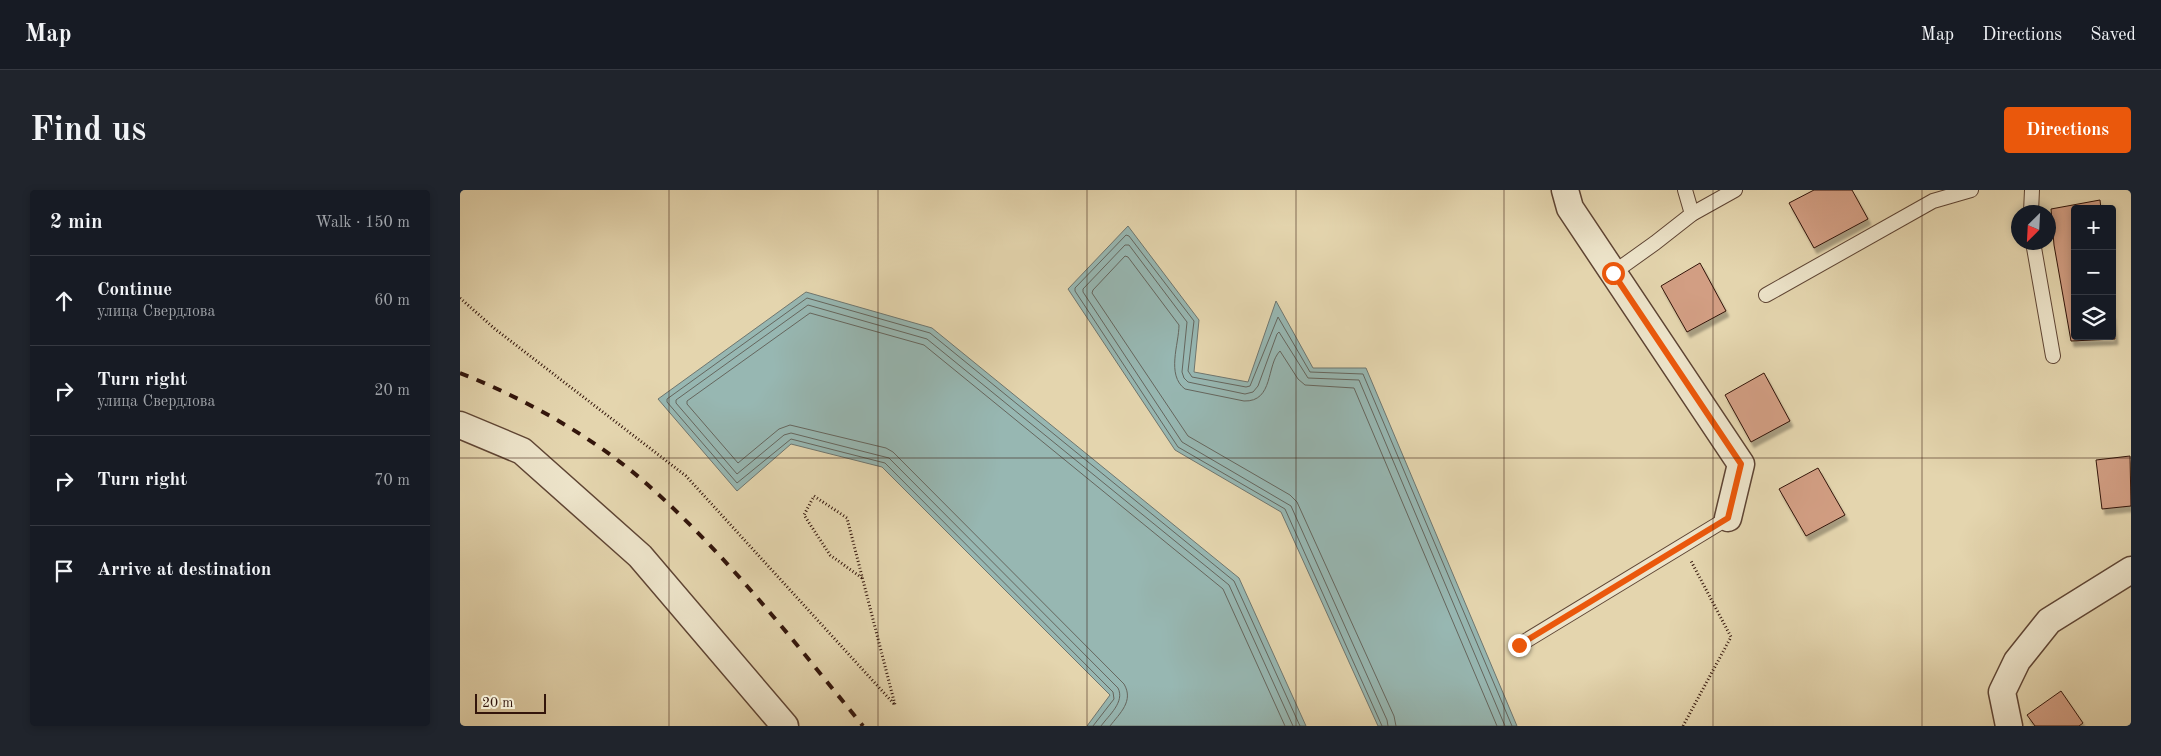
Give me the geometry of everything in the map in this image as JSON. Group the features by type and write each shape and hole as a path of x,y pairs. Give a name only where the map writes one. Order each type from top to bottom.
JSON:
{"street":[{"path":"1565,190 1570,208 1741,464 1728,518"},
{"path":"460,425 522,451 640,556 785,726"},
{"path":"2008,726 2002,692 2022,654 2049,621 2131,570"}],"lane":[{"path":"1685,190 1692,214"},
{"path":"1613,273 1655,244 1692,214 1735,190"},
{"path":"1766,295 1933,201 1971,190"},
{"path":"2031,205 2032,190"},
{"path":"2034,250 2053,356"},
{"path":"1519,645 1728,518"}],"path":[{"path":"460,298 495,329 686,476 895,705 847,518 814,496 804,515 830,555 862,578"},
{"path":"1682,545 1731,637 1683,726"}],"water":[{"path":"1128,226 1199,320 1194,372 1248,382 1276,301 1313,368 1366,368 1517,726 1378,726 1281,512 1175,450 1068,289"},
{"path":"806,292 932,328 1239,578 1306,726 1087,726 1110,695 882,467 791,444 737,491 658,399"}],"building":[{"path":"1814,190 1852,190 1868,219 1814,248 1789,203"},
{"path":"2100,200 2101,205 2073,205"},
{"path":"2071,205 2071,340 2093,340 2071,341 2055,250 2056,208"},
{"path":"1700,263 1726,311 1687,332 1661,286"},
{"path":"1764,373 1790,421 1751,442 1725,395"},
{"path":"2130,456 2131,506 2102,509 2096,460"},
{"path":"1818,468 1845,515 1806,536 1779,489"},
{"path":"2061,691 2083,723 2079,726 2035,726 2027,715"}],"railway":[{"path":"460,373 535,407 559,421 606,451 648,485 734,571 863,726"}],"route":[{"path":"1519,645 1728,518 1741,464 1613,273"}]}
